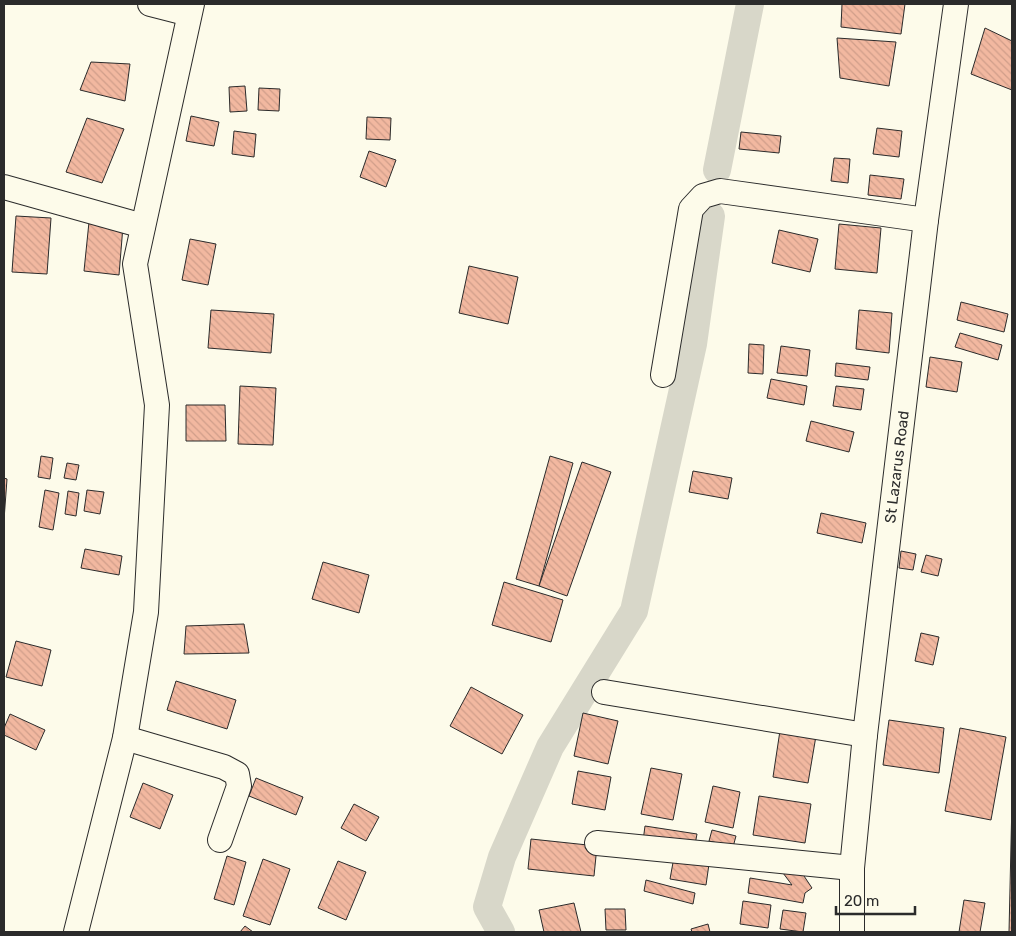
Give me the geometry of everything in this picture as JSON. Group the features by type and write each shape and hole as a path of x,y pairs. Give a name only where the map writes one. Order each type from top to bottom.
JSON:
{"street":[{"path":"76,932 125,738 146,612 157,405 135,264 190,9 150,4"},
{"name":"St Lazarus Road","path":"852,932 852,868 865,735 926,220 956,4"},
{"path":"4,187 143,226"},
{"path":"662,375 691,209 703,196 720,191 926,220"},
{"path":"604,692 865,735"},
{"path":"125,738 224,767 237,774 239,786 220,840"},
{"path":"597,843 852,868"}],"building":[{"path":"842,4 905,4 901,34 841,27"},
{"path":"985,28 1012,41 1012,90 971,74"},
{"path":"837,38 896,42 889,86 840,78"},
{"path":"91,62 130,64 125,101 80,90"},
{"path":"245,86 247,111 230,112 229,87"},
{"path":"259,88 280,89 279,111 258,110"},
{"path":"191,116 219,122 214,146 186,141"},
{"path":"367,117 391,118 390,140 366,139"},
{"path":"87,118 124,129 102,183 66,172"},
{"path":"877,128 902,131 899,157 873,154"},
{"path":"234,131 256,134 254,157 232,154"},
{"path":"741,132 781,136 779,153 739,149"},
{"path":"369,151 396,160 386,187 360,177"},
{"path":"834,158 850,159 848,183 831,181"},
{"path":"870,175 904,179 901,199 868,195"},
{"path":"16,216 51,218 47,274 12,272"},
{"path":"89,222 123,226 119,275 84,271"},
{"path":"839,224 881,228 877,273 835,269"},
{"path":"779,230 818,239 810,272 772,263"},
{"path":"190,239 216,244 208,285 182,280"},
{"path":"469,266 518,277 508,324 459,313"},
{"path":"961,302 1008,314 1004,332 957,320"},
{"path":"211,310 274,314 271,353 208,348"},
{"path":"859,310 892,313 889,353 856,349"},
{"path":"960,333 1002,345 998,360 955,347"},
{"path":"749,344 764,345 763,374 748,373"},
{"path":"781,346 810,350 807,376 777,373"},
{"path":"930,357 962,362 957,392 926,387"},
{"path":"836,363 870,367 868,380 835,376"},
{"path":"771,379 807,386 804,405 767,398"},
{"path":"240,386 276,388 273,445 238,444"},
{"path":"836,386 864,389 861,410 833,406"},
{"path":"186,405 225,405 226,441 186,441"},
{"path":"811,421 854,432 849,452 806,441"},
{"path":"41,456 53,458 50,479 38,477"},
{"path":"550,456 573,463 539,586 516,579"},
{"path":"582,462 611,472 567,596 539,586"},
{"path":"67,463 79,465 76,480 64,478"},
{"path":"693,471 732,478 728,499 689,492"},
{"path":"4,478 7,479 4,520"},
{"path":"45,490 59,493 53,530 39,527"},
{"path":"87,490 104,492 100,514 84,511"},
{"path":"68,491 79,493 76,516 65,514"},
{"path":"821,513 866,523 862,543 817,533"},
{"path":"85,549 122,556 119,575 81,568"},
{"path":"901,551 916,554 913,570 899,568"},
{"path":"926,555 942,559 938,576 921,572"},
{"path":"323,562 369,575 359,613 312,599"},
{"path":"504,582 563,600 551,642 492,625"},
{"path":"244,624 249,653 184,654 186,626"},
{"path":"921,633 939,637 933,665 915,661"},
{"path":"16,641 51,650 42,686 6,677"},
{"path":"176,681 236,700 227,729 167,710"},
{"path":"471,687 523,715 502,754 450,726"},
{"path":"583,713 618,721 608,764 574,756"},
{"path":"10,714 45,730 36,750 4,735 4,728"},
{"path":"889,720 944,728 939,773 883,765"},
{"path":"781,724 817,730 808,783 773,777"},
{"path":"960,728 1006,737 991,820 945,811"},
{"path":"651,768 682,774 673,820 641,814"},
{"path":"578,771 611,777 605,810 572,804"},
{"path":"256,778 303,797 296,815 249,796"},
{"path":"143,783 173,795 160,829 130,817"},
{"path":"713,786 740,792 733,828 705,822"},
{"path":"759,796 811,804 805,843 753,835"},
{"path":"1012,800 1012,932 1009,932"},
{"path":"354,804 379,817 366,841 341,828"},
{"path":"645,826 697,834 694,850 643,841"},
{"path":"712,830 736,836 733,847 709,841"},
{"path":"531,839 597,846 594,876 528,869"},
{"path":"227,856 246,862 234,905 214,899"},
{"path":"674,857 709,864 706,885 670,879"},
{"path":"263,859 290,869 270,925 243,916"},
{"path":"338,861 366,872 346,920 318,908"},
{"path":"796,864 812,888 805,893 803,903 748,893 750,878 792,885 783,873"},
{"path":"646,880 695,893 693,904 644,891"},
{"path":"964,900 985,903 980,932 959,932"},
{"path":"743,901 771,905 768,928 740,924"},
{"path":"574,903 581,932 544,932 539,910"},
{"path":"605,909 625,909 626,930 606,930"},
{"path":"783,910 806,913 803,932 780,929"},
{"path":"708,924 710,932 692,932 691,929"},
{"path":"245,926 253,932 240,932"}],"waterway":[{"path":"717,170 750,4"},
{"path":"501,932 487,907 502,857 550,747 634,611 693,344 711,216"}]}
